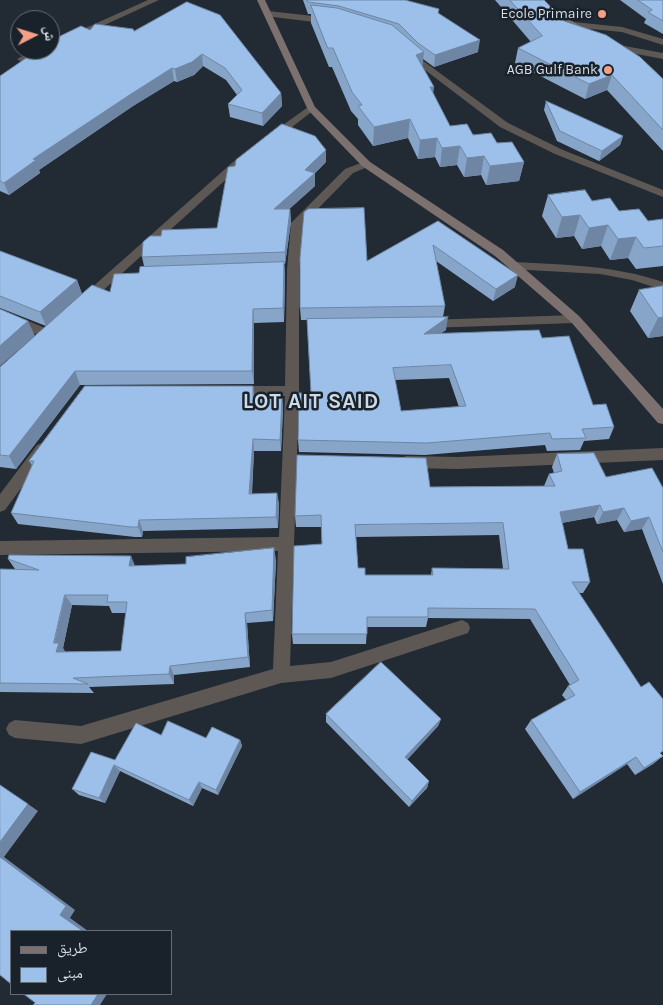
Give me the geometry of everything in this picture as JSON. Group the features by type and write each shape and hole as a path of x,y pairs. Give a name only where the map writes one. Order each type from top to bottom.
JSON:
{"street":[{"path":"60,43 155,0"},
{"path":"261,0 311,108 366,164 499,253 574,319 635,384 663,420"},
{"path":"531,0 600,41 631,62"},
{"path":"268,14 338,22"},
{"path":"574,25 599,26 631,31 655,41 663,42"},
{"path":"600,41 663,56"},
{"path":"401,46 413,58 504,125 559,152 663,194"},
{"path":"76,308 237,164 311,108"},
{"path":"281,676 287,544 295,460 292,391 298,326 288,270 298,223 349,171 366,164"},
{"path":"514,266 600,270 634,276 663,286"},
{"path":"113,276 132,276"},
{"path":"0,313 47,334"},
{"path":"411,324 574,319"},
{"path":"219,391 292,391"},
{"path":"0,506 51,437"},
{"path":"389,462 458,463 663,454"},
{"path":"0,548 287,544"},
{"path":"15,729 81,735 281,676 331,670 462,628"}],"building":[{"path":"307,0 405,0 439,9 438,13 480,40 435,55 418,43 399,24 339,6 308,2"},
{"path":"510,0 544,0 564,21 606,35 640,57 663,79 663,130 612,75 589,84 518,48 542,36"},
{"path":"638,0 663,0 663,21 648,12 652,10"},
{"path":"187,2 220,15 281,93 262,113 228,104 242,90 225,68 202,54 192,62 175,69 172,68 33,159 36,160 4,183 0,181 0,76 23,60 60,60 60,36 81,26 90,30 95,24 133,29 134,31"},
{"path":"311,5 337,8 392,25 424,52 416,55 434,87 430,87 450,126 467,124 473,135 491,133 497,143 512,142 524,162 490,166 484,156 467,158 460,146 442,148 437,138 420,140 410,119 374,127 358,106 362,105 352,92 333,48 328,48"},
{"path":"546,101 623,136 602,151 560,131"},
{"path":"282,124 315,136 326,150 305,170 315,173 274,209 290,209 285,252 142,257 143,242 150,236 161,236 162,230 217,228 228,167 235,166 236,160"},
{"path":"585,190 592,201 610,198 619,211 639,209 648,221 663,219 663,246 644,248 636,237 618,239 608,225 589,228 580,215 562,217 548,195"},
{"path":"364,208 367,261 438,221 518,275 496,289 433,245 445,306 300,308 300,258 304,212 308,209"},
{"path":"0,251 77,280 40,312 0,296"},
{"path":"284,262 283,308 253,309 252,371 75,371 9,456 0,455 0,367 92,285 110,292 114,274 139,273 140,267"},
{"path":"663,286 663,317 658,318 639,290"},
{"path":"0,309 28,321 0,346"},
{"path":"448,317 424,334 539,330 542,338 569,336 593,405 606,404 614,427 582,429 586,438 552,439 550,433 427,443 298,440 299,393 311,393 307,319","holes":["451,365 466,406 401,411 393,368"]},
{"path":"85,386 253,386 253,397 282,398 280,440 253,439 249,494 277,493 276,517 139,520 138,527 131,527 11,513 34,461 29,461"},
{"path":"594,453 606,477 652,468 663,488 663,552 649,517 631,521 624,508 603,512 600,505 560,512 568,549 583,549 590,582 572,582 641,687 649,682 663,699 663,751 660,753 663,756 644,768 636,757 580,792 531,720 575,695 568,686 579,680 535,609 428,608 428,617 367,617 367,634 292,634 294,546 322,544 321,515 295,516 297,455 426,458 430,487 555,486 549,474 562,471 557,454","holes":["503,523 509,569 432,568 433,575 365,575 365,568 358,568 355,525"]},
{"path":"274,548 272,610 245,613 248,657 170,666 169,674 73,678 88,684 0,683 0,569 39,570 8,559 9,555 131,556 129,566 186,564 186,557","holes":["65,595 108,595 107,602 127,602 121,651 56,652 59,643 54,643"]},
{"path":"381,662 441,719 405,757 429,781 412,801 326,714"},
{"path":"168,721 206,738 212,727 240,740 216,790 199,782 189,800 114,765 99,798 72,789 91,752 115,760 136,723 161,735"},
{"path":"0,785 28,804 0,842"},
{"path":"0,857 66,906 60,915 82,930 10,930 10,983 0,975"},
{"path":"25,995 97,995 91,1005 33,1005 35,1003"}],"place":[{"name":"Ecole Primaire","path":"602,14"},
{"name":"AGB Gulf Bank","path":"608,70"}],"district":[{"name":"LOT AIT SAID","path":"311,402"}]}
